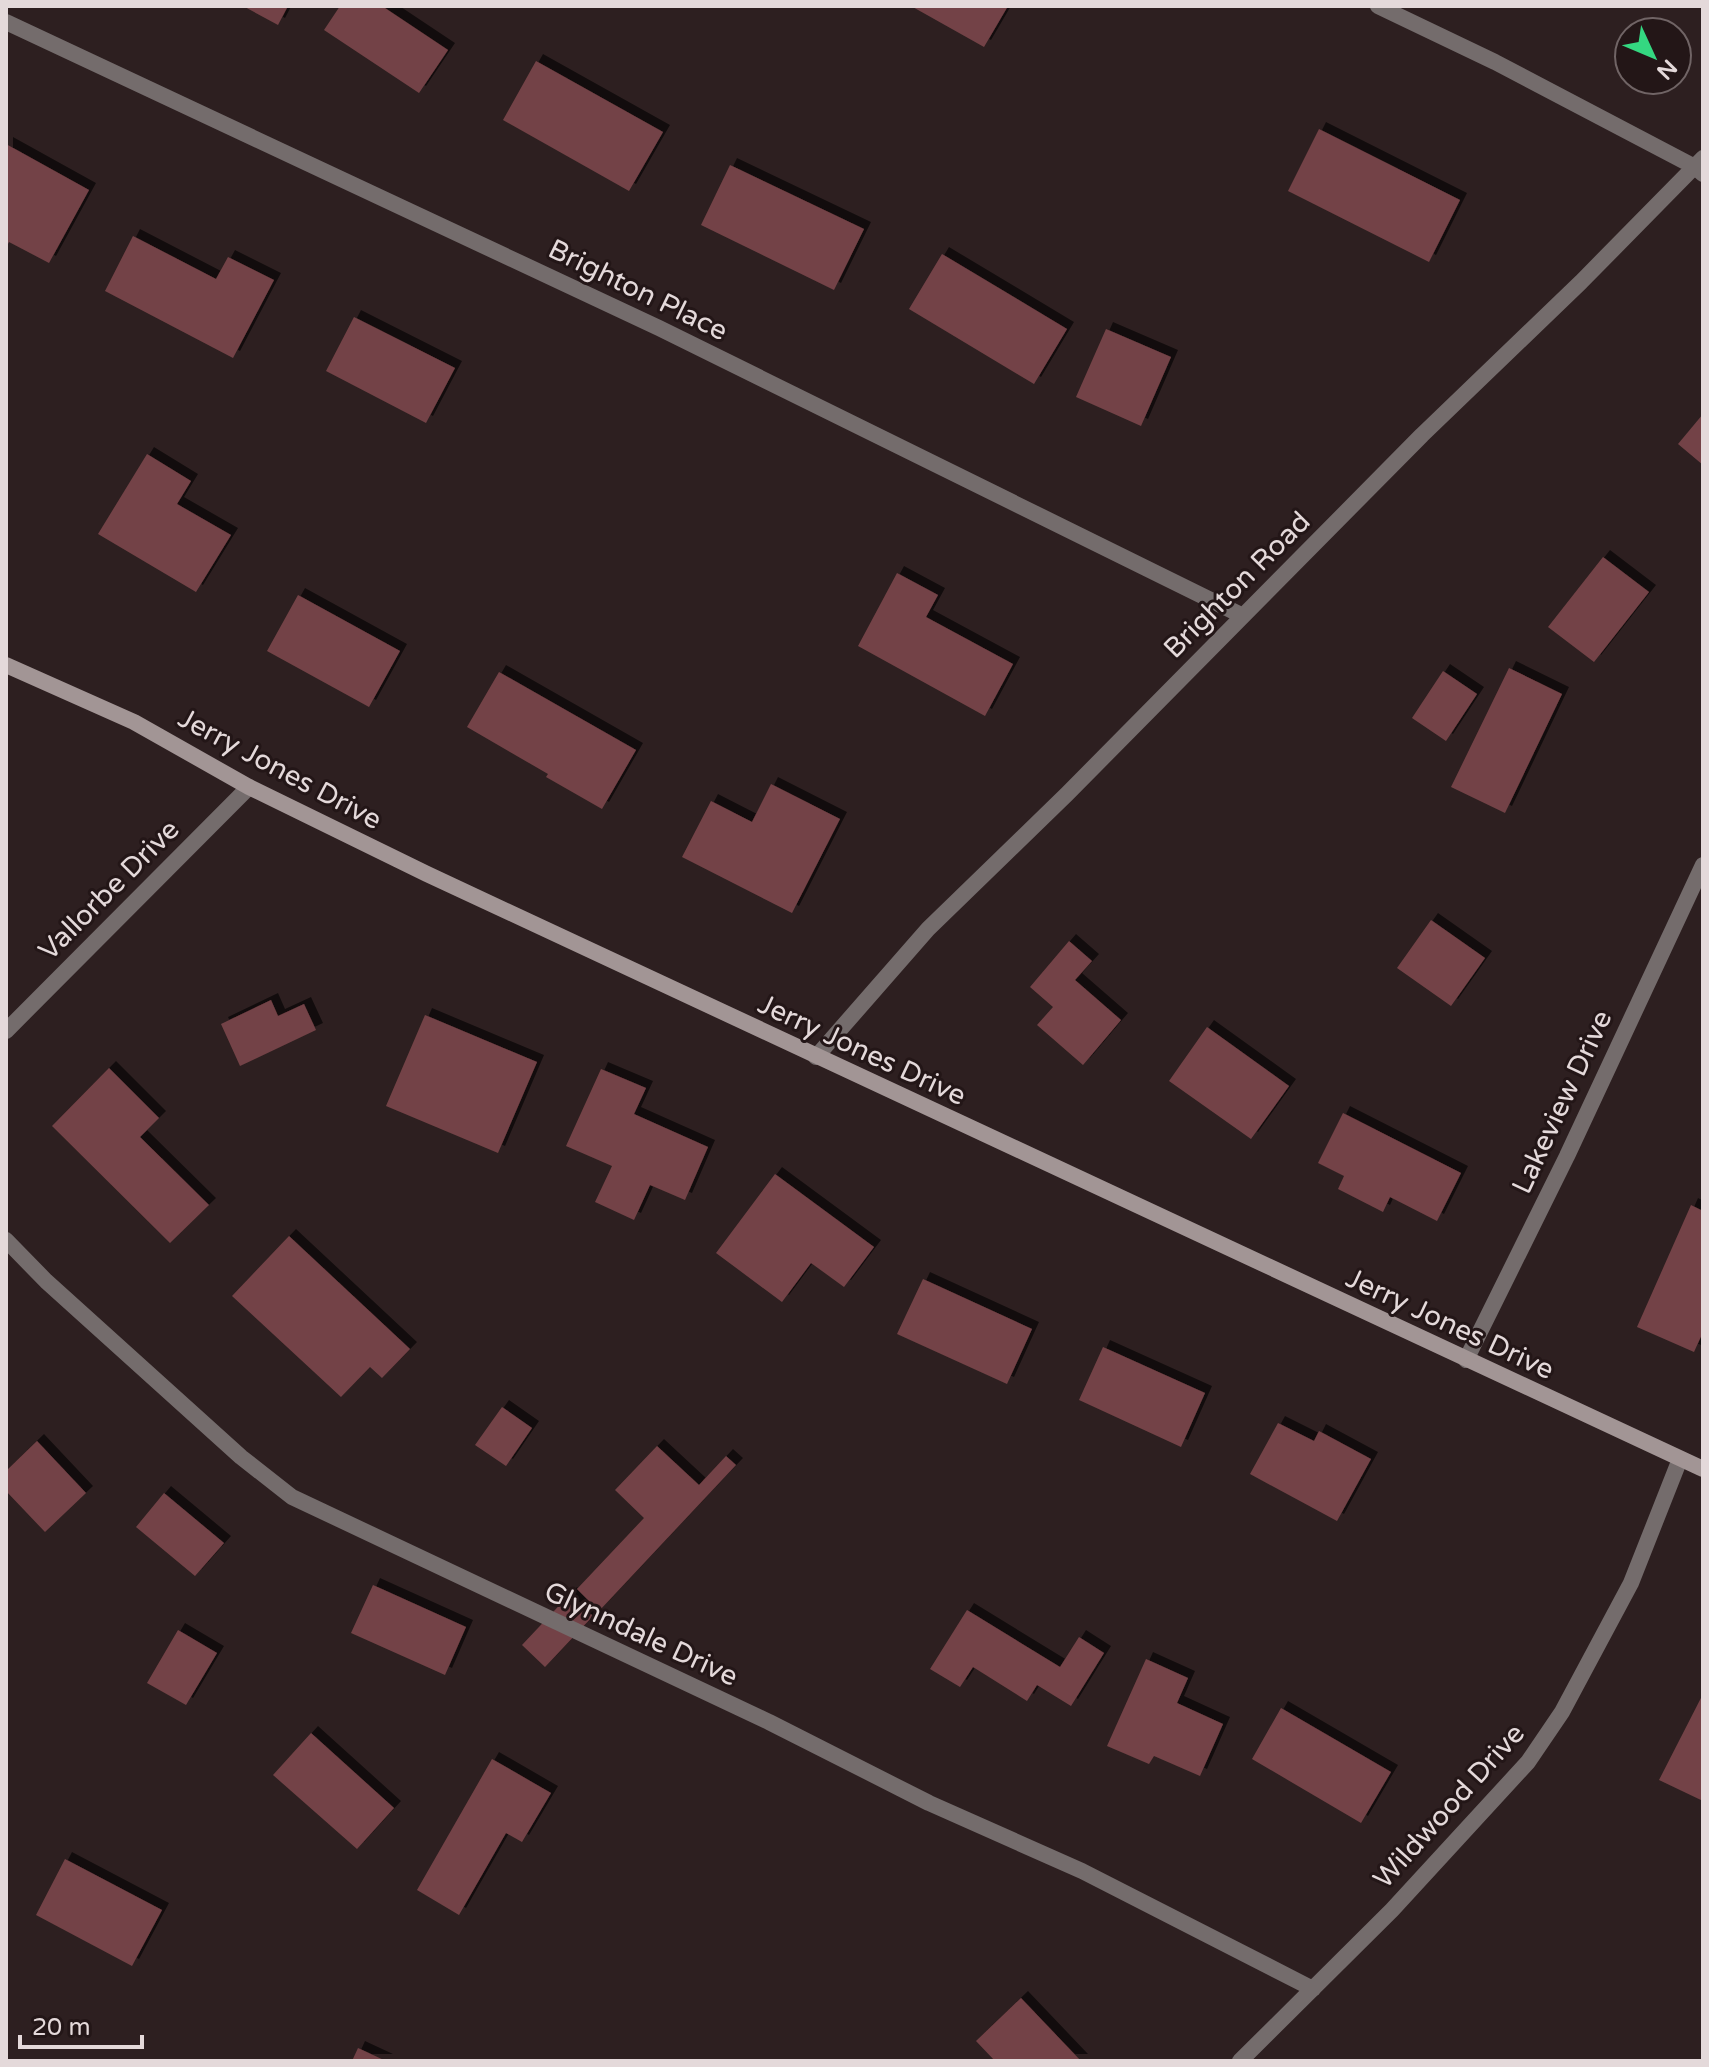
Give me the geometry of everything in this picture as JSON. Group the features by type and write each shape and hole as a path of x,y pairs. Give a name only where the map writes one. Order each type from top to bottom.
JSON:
{"main road":[{"name":"Jerry Jones Drive","path":"6,665 134,722 249,787 427,874 1703,1469"}],"street":[{"path":"1378,6 1700,166"},
{"name":"Brighton Place","path":"6,22 659,328 1243,616"},
{"name":"Brighton Road","path":"816,1057 928,929 1422,435 1700,166"},
{"name":"Vallorbe Drive","path":"6,1031 249,787"},
{"name":"Lakeview Drive","path":"1466,1360 1567,1156 1703,865"},
{"name":"Glynndale Drive","path":"6,1240 46,1281 229,1447 292,1497 769,1722 929,1803 1082,1871 1313,1989"},
{"name":"Wildwood Drive","path":"1240,2061 1392,1910 1537,1750 1562,1712 1631,1583 1680,1459"}],"building":[{"path":"243,6 288,6 278,25"},
{"path":"340,6 382,6 448,50 419,93 324,30"},
{"path":"911,6 1008,6 984,47"},
{"path":"536,61 663,132 629,191 503,120"},
{"path":"1319,129 1460,200 1429,262 1288,191"},
{"path":"6,144 89,190 49,263 9,242 6,248"},
{"path":"730,165 864,229 834,290 701,225"},
{"path":"133,236 216,279 228,257 274,280 233,358 105,291"},
{"path":"942,254 1067,329 1034,384 909,309"},
{"path":"354,317 455,368 426,423 326,371"},
{"path":"1106,329 1171,357 1141,426 1076,397"},
{"path":"1703,414 1703,465 1678,444"},
{"path":"147,454 191,481 177,504 231,535 196,592 98,534"},
{"path":"1603,557 1649,592 1594,662 1548,627"},
{"path":"897,573 938,595 926,617 1013,664 985,716 858,646"},
{"path":"298,595 400,651 369,707 267,651"},
{"path":"1509,668 1562,694 1505,813 1451,787"},
{"path":"1443,671 1477,694 1446,741 1412,718"},
{"path":"499,672 636,750 602,809 467,727"},
{"path":"771,784 840,819 792,913 682,857 711,801 752,822"},
{"path":"1431,920 1485,958 1451,1006 1397,968"},
{"path":"1069,941 1092,961 1075,980 1121,1020 1083,1065 1037,1025 1053,1007 1030,987"},
{"path":"271,1000 278,1016 304,1004 316,1030 240,1066 221,1024"},
{"path":"425,1015 537,1062 498,1153 386,1106"},
{"path":"1207,1027 1289,1086 1251,1139 1169,1081"},
{"path":"109,1068 159,1118 140,1137 209,1205 170,1243 52,1126"},
{"path":"601,1069 646,1088 634,1114 708,1147 685,1200 650,1185 634,1220 595,1202 612,1166 566,1146"},
{"path":"1343,1113 1461,1173 1437,1221 1390,1197 1383,1212 1338,1189 1344,1176 1318,1163"},
{"path":"775,1174 874,1247 844,1287 811,1263 782,1302 716,1253"},
{"path":"1691,1205 1703,1211 1703,1332 1694,1352 1637,1327"},
{"path":"289,1236 410,1349 382,1378 370,1367 341,1397 232,1296"},
{"path":"923,1279 1032,1329 1007,1384 897,1334"},
{"path":"1103,1347 1205,1393 1181,1447 1079,1400"},
{"path":"502,1407 532,1428 506,1466 475,1445"},
{"path":"1278,1423 1314,1441 1319,1431 1371,1459 1337,1521 1250,1474"},
{"path":"37,1441 86,1493 45,1532 6,1491 6,1471"},
{"path":"657,1446 699,1485 726,1456 736,1465 599,1611 577,1589 644,1518 615,1490"},
{"path":"164,1493 224,1543 195,1576 136,1527"},
{"path":"373,1585 466,1627 445,1675 351,1633"},
{"path":"570,1594 593,1616 545,1667 522,1645"},
{"path":"967,1610 1060,1667 1079,1637 1104,1653 1071,1706 1037,1685 1027,1701 973,1667 960,1687 930,1669"},
{"path":"178,1630 217,1653 186,1705 147,1683"},
{"path":"1146,1659 1188,1678 1177,1703 1223,1724 1200,1776 1154,1756 1149,1764 1107,1746"},
{"path":"1703,1694 1703,1801 1659,1780"},
{"path":"1281,1708 1391,1772 1361,1823 1252,1759"},
{"path":"311,1733 394,1808 357,1849 273,1775"},
{"path":"492,1759 551,1793 522,1842 506,1833 459,1915 417,1890"},
{"path":"65,1859 162,1910 132,1966 36,1915"},
{"path":"1021,1998 1081,2061 995,2061 976,2041"},
{"path":"358,2048 386,2061 352,2061"}]}
